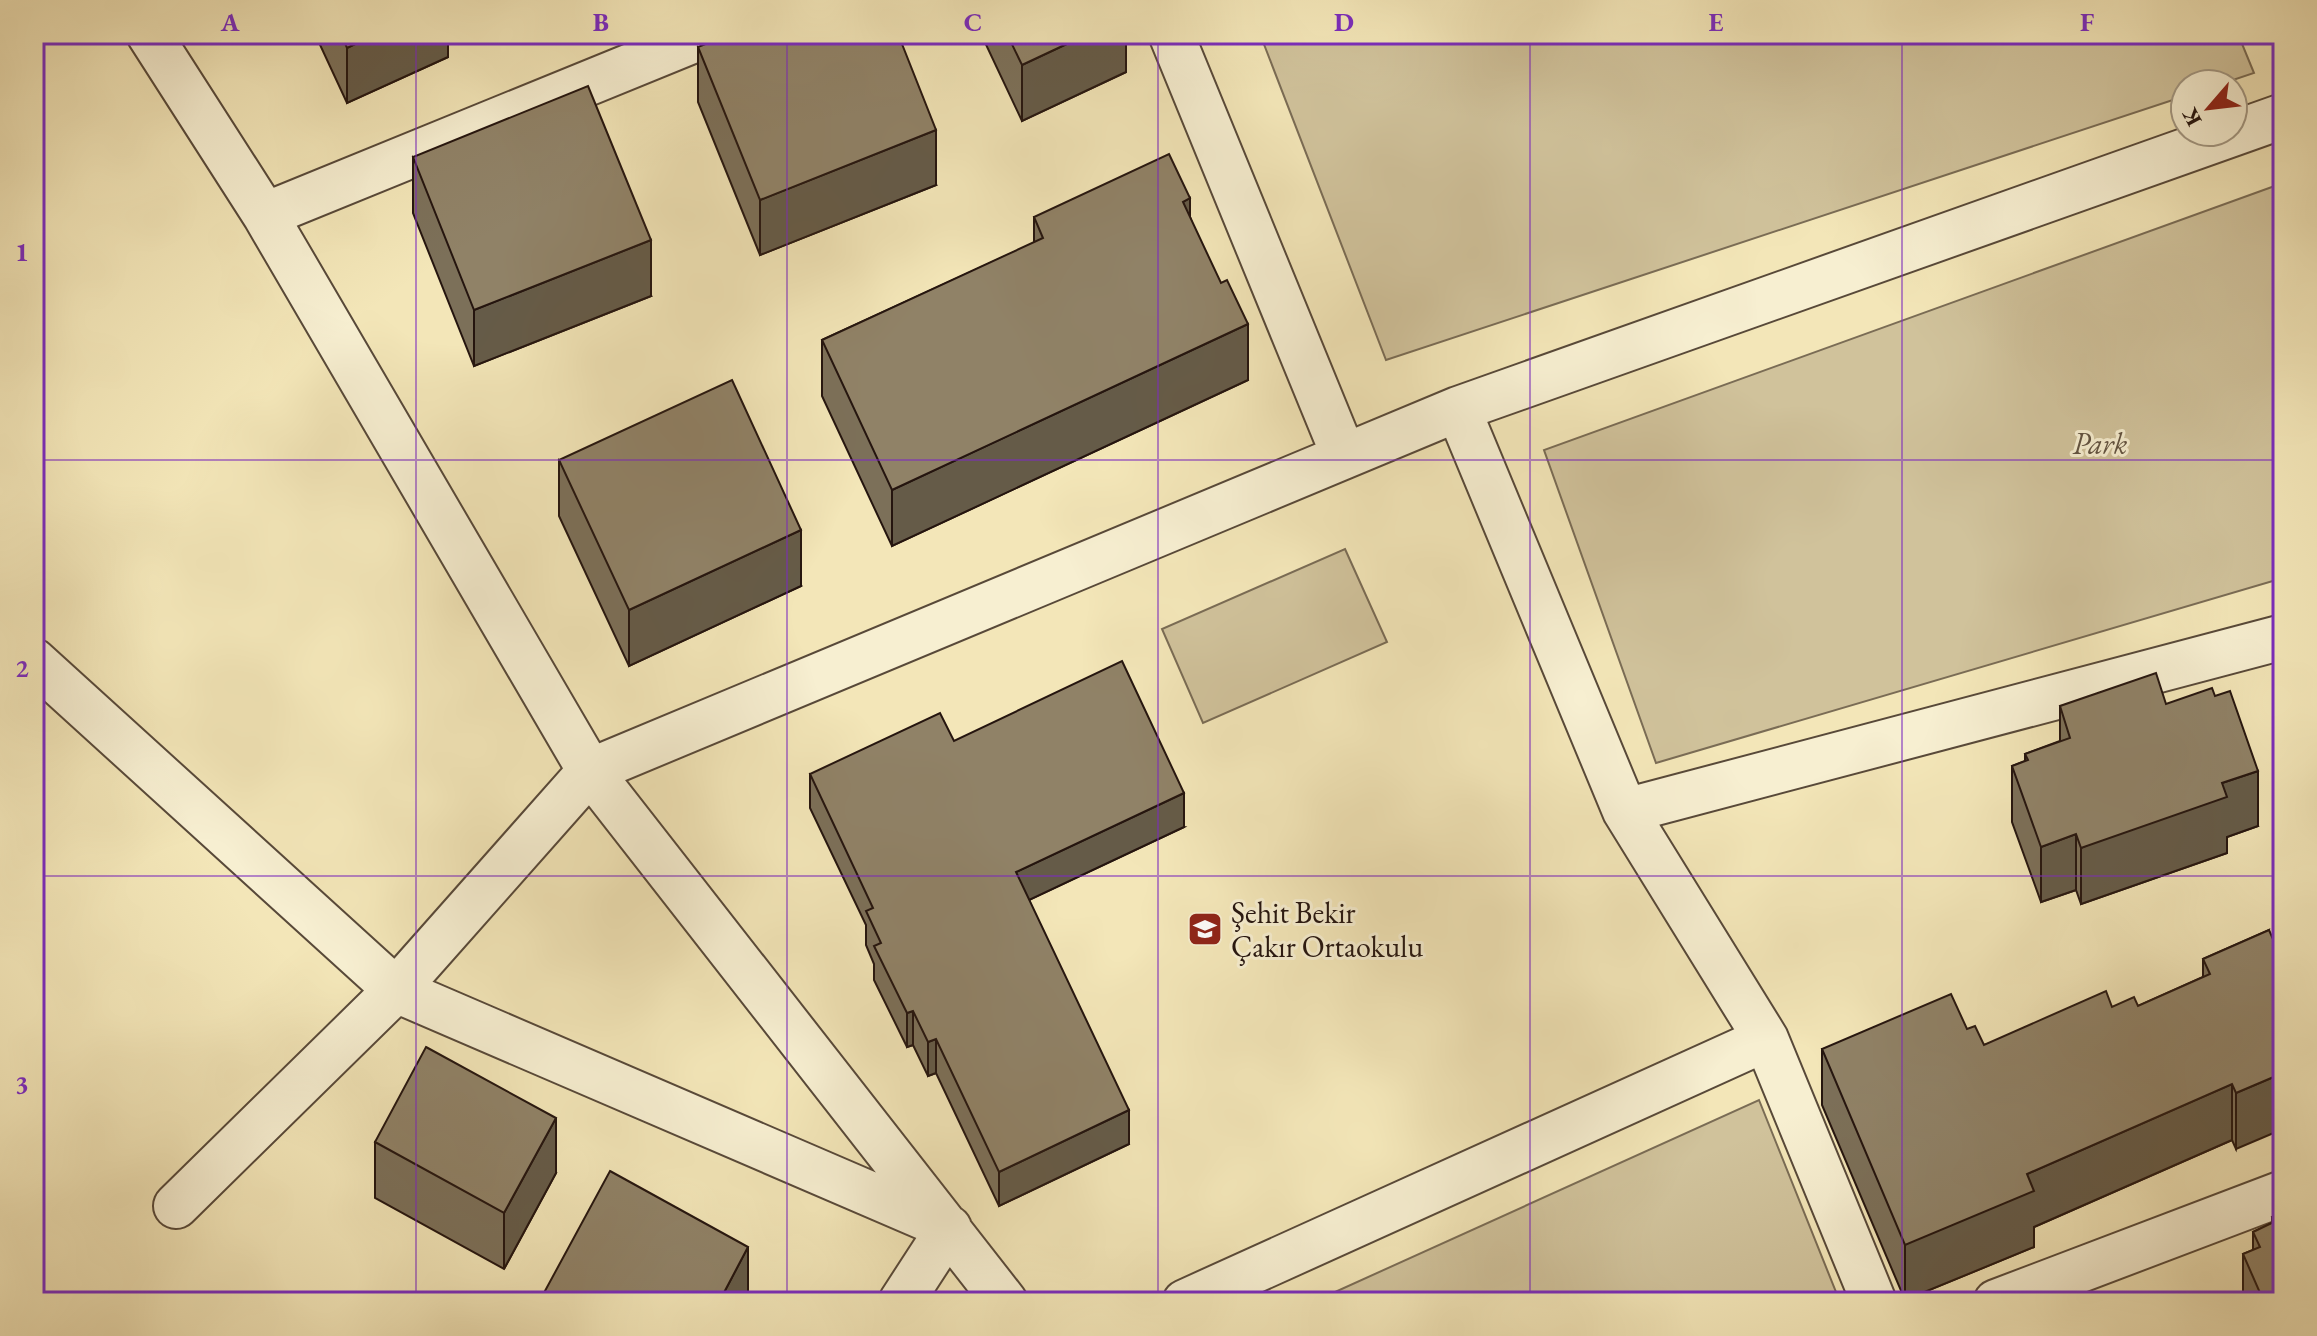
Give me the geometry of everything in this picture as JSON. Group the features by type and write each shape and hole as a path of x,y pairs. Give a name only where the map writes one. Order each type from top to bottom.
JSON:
{"street":[{"path":"149,34 265,215 590,771 1005,1302"},
{"path":"265,215 709,34"},
{"path":"1171,34 1344,456"},
{"path":"176,1206 396,990 590,771 1458,409 2283,116"},
{"path":"1458,409 1625,811 1766,1039 1874,1302"},
{"path":"1625,811 2283,637"},
{"path":"34,661 396,990 949,1228"},
{"path":"1185,1302 1766,1039"},
{"path":"1996,1302 2283,1193"},
{"path":"901,1302 949,1228"}],"green space":[{"path":"1260,34 2238,34 2254,73 2249,75 2249,68 2169,68 2169,101 1386,360"},
{"name":"Park","path":"2283,183 2283,578 1656,763 1544,450"},
{"path":"1345,549 1387,642 1203,723 1162,629"},
{"path":"1759,1100 1840,1302 1313,1302"}],"building":[{"path":"341,34 376,34 347,48"},
{"path":"730,34 898,34 936,130 760,200 698,47"},
{"path":"1007,34 1088,34 1022,65"},
{"path":"588,86 651,240 474,310 413,157"},
{"path":"1169,154 1190,198 1183,202 1221,283 1227,280 1248,324 892,490 822,340 1043,238 1034,217"},
{"path":"732,380 801,530 629,610 559,460"},
{"path":"1122,661 1184,793 1016,872 1129,1110 999,1172 936,1039 928,1042 913,1011 907,1013 874,946 881,943 866,911 873,908 810,774 940,713 954,741"},
{"path":"2156,673 2166,704 2212,688 2215,696 2230,691 2258,771 2222,783 2227,797 2081,848 2076,834 2041,847 2012,766 2028,760 2025,754 2070,738 2060,706"},
{"path":"2269,930 2276,946 2283,942 2283,1073 2236,1093 2232,1084 2027,1174 2034,1191 1905,1245 1822,1049 1951,994 1967,1029 1975,1026 1984,1045 2106,991 2112,1007 2134,997 2138,1006 2210,974 2203,959"},
{"path":"426,1047 556,1118 504,1213 375,1142"},
{"path":"610,1171 748,1247 719,1302 539,1302"},
{"path":"2283,1212 2283,1302 2264,1302 2243,1254 2260,1247 2253,1232 2274,1222 2272,1217"},
{"path":"2115,1293 2119,1302 2093,1302"}],"place":[{"name":"Şehit Bekir Çakır Ortaokulu","path":"1205,929"}]}
